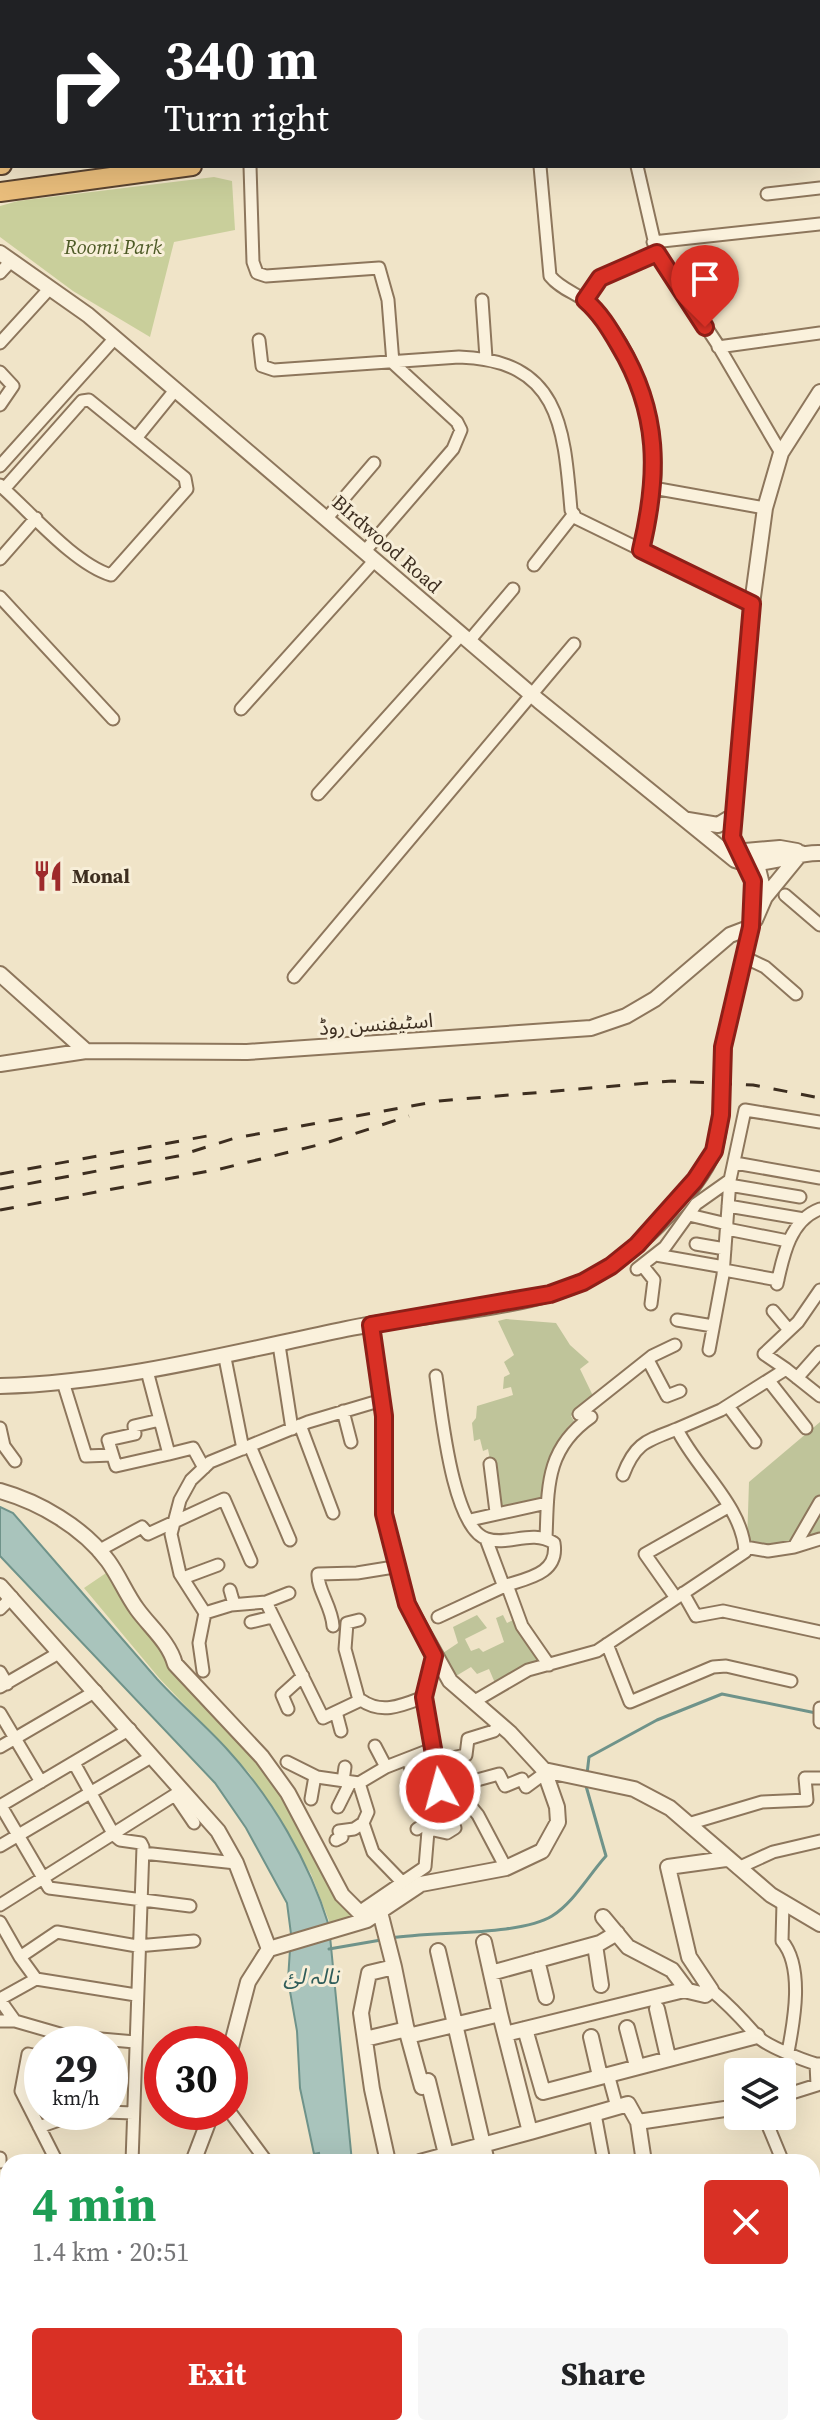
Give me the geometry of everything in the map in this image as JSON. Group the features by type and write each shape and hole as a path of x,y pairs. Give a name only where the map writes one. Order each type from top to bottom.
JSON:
{"highway":[{"path":"0,192 177,168"}],"street":[{"path":"241,709 370,555 453,449 461,430 457,422 393,363 388,300 379,268 257,273 253,262 250,168"},
{"path":"540,168 550,276 566,291 585,300 603,319 641,389 652,435 653,488 641,550"},
{"path":"637,168 655,248 781,453"},
{"path":"0,201 31,188"},
{"path":"767,194 820,188"},
{"path":"585,300 600,278 655,248 820,224"},
{"path":"0,273 5,257"},
{"name":"BIrdwood Road","path":"5,257 115,338 531,695 682,818 744,856"},
{"path":"0,343 50,288"},
{"path":"482,300 486,358"},
{"path":"718,347 820,333"},
{"path":"0,466 115,338"},
{"path":"259,340 265,368 486,358 516,368 538,384 556,408 564,434 574,514 534,565"},
{"path":"0,372 13,386 0,405"},
{"path":"137,437 176,389"},
{"path":"765,897 732,837 738,798 752,604 765,508 781,453 820,392"},
{"path":"82,401 98,405 137,437 185,478 187,489 118,571 111,575 95,570 2,487 82,401"},
{"path":"327,518 374,463"},
{"path":"653,488 765,508"},
{"path":"574,514 752,604"},
{"path":"0,559 36,518"},
{"path":"318,794 513,589"},
{"path":"0,597 113,719"},
{"path":"294,977 574,644"},
{"path":"0,1386 63,1382 225,1358 371,1325 550,1294 611,1266 662,1221 714,1151 721,1115 723,1047 751,927 754,887 744,856 742,811 738,798"},
{"path":"682,818 718,825 733,816"},
{"path":"751,927 765,897 801,853"},
{"path":"744,856 820,853"},
{"path":"785,895 820,925"},
{"name":"اسٹیفنسن روڈ","path":"0,1064 86,1051 247,1052 591,1028 626,1016 655,999 730,935 751,927"},
{"path":"744,957 765,967 796,994"},
{"path":"0,974 86,1051"},
{"path":"709,1350 724,1268 730,1183 745,1110 820,1122"},
{"path":"735,1163 820,1178"},
{"path":"651,1304 654,1280 639,1267 656,1255 696,1204 730,1183 800,1197"},
{"path":"728,1206 804,1219"},
{"path":"656,1255 778,1282 788,1241 804,1219 820,1209"},
{"path":"689,1215 788,1241"},
{"path":"696,1244 725,1249"},
{"path":"820,1290 789,1330 764,1354 820,1396"},
{"path":"773,1311 789,1330"},
{"path":"677,1320 713,1326"},
{"path":"237,2026 248,1982 269,1949 348,1927 421,1884 506,1868 542,1851 558,1822 544,1772 499,1724 450,1681 407,1604 394,1567 384,1514 382,1400 371,1325"},
{"path":"279,1345 296,1427 333,1513"},
{"path":"546,1539 547,1503 559,1445 585,1416 648,1360 675,1345"},
{"path":"797,1378 820,1352"},
{"path":"225,1358 246,1448 290,1540"},
{"path":"648,1360 667,1396 680,1391"},
{"path":"623,1475 632,1452 644,1443 728,1406 786,1369"},
{"path":"147,1371 169,1454"},
{"path":"436,1376 454,1488 475,1531 486,1539 522,1626 549,1665"},
{"path":"769,1381 806,1428"},
{"path":"63,1382 86,1456 112,1455"},
{"path":"203,1671 199,1643 205,1613 183,1578 172,1523 191,1480 204,1468 296,1427 382,1400"},
{"path":"728,1406 755,1442"},
{"path":"343,1411 351,1442"},
{"path":"160,1420 134,1426 135,1434 108,1440 116,1466 193,1448 204,1468"},
{"path":"0,1428 4,1446 15,1461"},
{"path":"473,1702 528,1670 576,1658 607,1644 745,1552 744,1535 677,1429"},
{"path":"490,1464 496,1512"},
{"path":"0,1491 23,1498 60,1517 106,1557 135,1607 171,1652 175,1664 262,1757 288,1793 342,1895 385,1933 408,2032 446,2154 628,2104 638,2122 643,2154"},
{"path":"98,1551 142,1527 148,1534 224,1499 251,1561"},
{"path":"794,1547 820,1502"},
{"path":"470,1520 547,1503"},
{"path":"728,1507 645,1554 696,1616 723,1611 820,1632"},
{"path":"438,1617 506,1586 542,1574 550,1567 555,1549 546,1539 535,1536 486,1539"},
{"path":"745,1547 768,1551 820,1539"},
{"path":"183,1578 218,1565"},
{"path":"333,1626 332,1609 317,1582 318,1574 357,1573 394,1567"},
{"path":"0,1586 57,1654 130,1729 178,1793 194,1823"},
{"path":"230,1590 234,1604"},
{"path":"205,1613 234,1604 266,1602 289,1593"},
{"path":"0,1609 12,1597"},
{"path":"266,1602 323,1718 359,1700"},
{"path":"251,1622 272,1617"},
{"path":"359,1620 347,1623 345,1649 359,1700 373,1707 390,1708 424,1697"},
{"path":"607,1644 630,1702 713,1667 726,1666 791,1681"},
{"path":"0,1672 3,1686 57,1654"},
{"path":"434,1656 424,1697 444,1786 478,1815 506,1868"},
{"path":"288,1709 282,1695 303,1676"},
{"path":"0,1747 96,1691"},
{"path":"336,1712 341,1731"},
{"path":"0,1713 41,1782"},
{"path":"437,1761 466,1755 468,1739 494,1731 499,1724"},
{"path":"130,1729 0,1806 49,1888 190,1906"},
{"path":"375,1746 386,1767"},
{"path":"287,1762 351,1782 386,1767 410,1765 435,1748"},
{"path":"0,1846 151,1757"},
{"path":"74,1763 114,1835 120,1840 141,1843 143,1853 137,1946 132,2154"},
{"path":"345,1767 368,1812 373,1852 402,1882"},
{"path":"311,1799 312,1772"},
{"path":"444,1786 499,1774 505,1786 522,1779 526,1787 544,1772 634,1789 670,1808 783,1903 820,1924"},
{"path":"688,1824 762,1802 807,1800 805,1778 820,1778"},
{"path":"338,1807 351,1782"},
{"path":"421,1884 425,1867 423,1829 444,1786"},
{"path":"178,1793 218,1831 236,1863 269,1949"},
{"path":"0,1905 178,1793"},
{"path":"336,1840 342,1837 339,1831 354,1829 368,1822"},
{"path":"423,1829 447,1833 455,1828"},
{"path":"796,2092 817,2085 818,2064 757,2036 753,2027 711,1990 689,1957 668,1867 732,1863 820,1841"},
{"path":"143,1853 236,1863"},
{"path":"368,1915 402,1882 425,1867"},
{"path":"783,1903 782,1941 787,1947 794,1973 793,2025 788,2052"},
{"path":"603,1917 628,1947 672,1970 687,1990"},
{"path":"0,1922 36,1979"},
{"path":"20,1957 57,1932 137,1946 194,1941"},
{"path":"491,1973 595,1945 617,1933"},
{"path":"484,1942 530,2132"},
{"path":"595,1945 601,1985"},
{"path":"438,1951 486,2154"},
{"path":"537,1960 546,1997"},
{"path":"387,2154 361,2013 369,1973 392,1963"},
{"path":"15,2021 0,1999 36,1979 136,1995"},
{"path":"505,2034 687,1990 702,1995 711,1990"},
{"path":"657,2009 668,2057"},
{"path":"365,2039 500,2014"},
{"path":"0,2021 32,2026"},
{"path":"627,2028 637,2066"},
{"path":"525,2029 543,2092 757,2036"},
{"path":"591,2037 617,2107"},
{"path":"128,2042 135,2042"},
{"path":"24,2075 21,2091 24,2097"},
{"path":"638,2122 724,2109"},
{"path":"128,2113 133,2113"},
{"path":"595,2114 602,2154"},
{"path":"41,2130 53,2154"},
{"path":"196,2154 205,2130"},
{"path":"243,2130 261,2154"},
{"path":"770,2130 780,2154"}],"green space":[{"name":"Roomi Park","path":"214,177 232,181 235,230 174,242 150,337 73,291 0,237 0,206 18,201"},
{"path":"498,1321 556,1323 570,1345 589,1362 580,1369 595,1400 571,1416 574,1421 555,1450 553,1471 543,1480 544,1500 499,1507 488,1449 483,1451 480,1439 474,1441 472,1423 476,1418 477,1406 513,1395 511,1387 503,1389 504,1377 510,1374 504,1362 514,1355"},
{"path":"820,1422 820,1544 809,1550 747,1543 749,1482"},
{"path":"109,1571 264,1765 357,1917 331,1926 311,1874 250,1774 160,1679 84,1588"},
{"path":"477,1615 487,1628 465,1639 471,1651 479,1648 483,1652 504,1642 496,1618 503,1615 507,1623 519,1617 543,1661 495,1683 489,1669 477,1674 471,1667 456,1676 443,1653 458,1643 453,1627"}],"water":[{"name":"نالہ لئ","path":"0,1507 13,1513 157,1679 243,1767 287,1831 311,1878 329,1926 351,2154 314,2154 300,2088 297,2031 288,1980 291,1934 287,1903 246,1828 215,1783 0,1556"}],"waterway":[{"path":"587,1774 589,1757 657,1720 722,1694 816,1713"},
{"path":"392,1938 519,1927 538,1922 560,1910 606,1856 586,1786"},
{"path":"329,1949 381,1940"}],"railway":[{"path":"0,1189 178,1156 235,1138 439,1101 672,1081 753,1085 820,1098"},
{"path":"0,1210 220,1169 326,1143 409,1116"},
{"path":"0,1174 218,1134"}],"place":[{"name":"Monal","path":"48,876"}],"route":[{"path":"440,1789 424,1697 434,1656 407,1604 394,1567 384,1514 384,1416 371,1325 550,1294 583,1282 611,1266 662,1221 695,1180 714,1151 721,1115 723,1047 751,927 754,887 747,863 732,837 738,798 752,604 641,550 655,478 652,435 641,389 626,357 603,319 585,300 600,278 630,262 657,253 705,327"}]}
